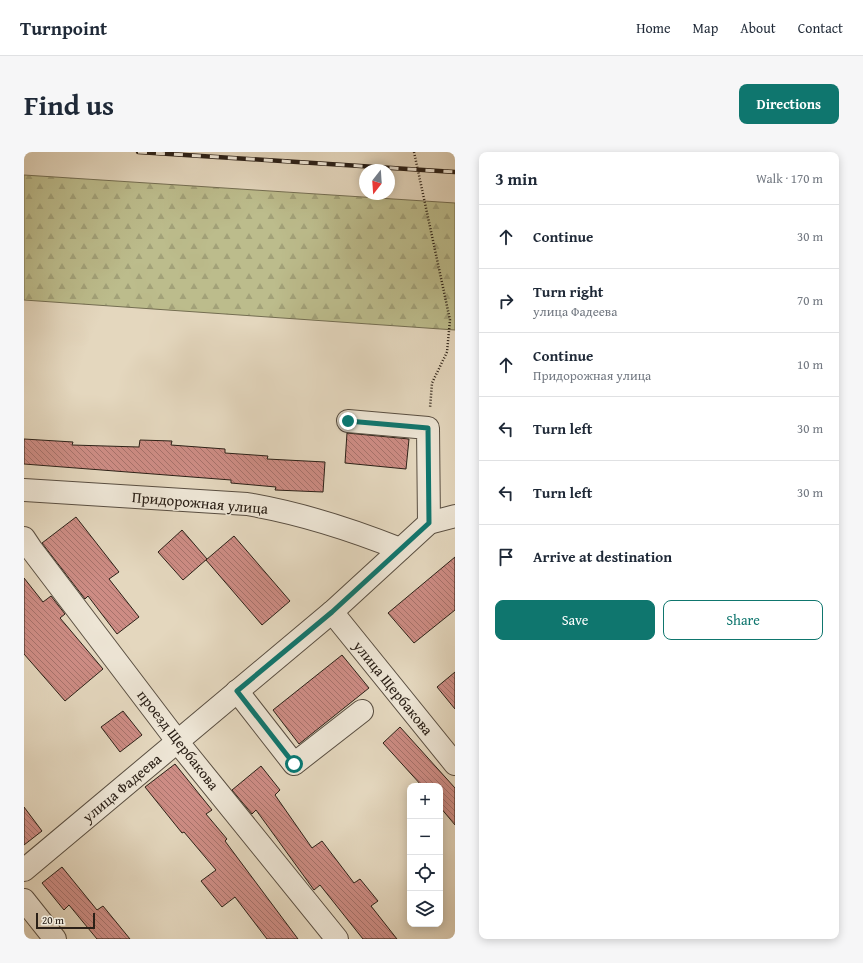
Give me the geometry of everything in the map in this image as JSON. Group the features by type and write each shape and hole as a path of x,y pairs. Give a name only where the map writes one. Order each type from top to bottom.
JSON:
{"street":[{"path":"348,421 428,428 429,523"},
{"name":"Придорожная улица","path":"24,490 247,504 280,510 348,529 400,548"},
{"path":"400,548 429,523 455,516"},
{"name":"проезд Щербакова","path":"24,538 177,741 337,939"},
{"name":"улица Фадеева","path":"24,870 332,612 400,548"},
{"name":"улица Щербакова","path":"332,612 455,764"},
{"path":"237,691 294,764 362,710"},
{"path":"24,900 55,939"}],"path":[{"path":"414,152 450,320 447,352 432,383 428,428"}],"green space":[{"path":"24,175 359,197 359,200 395,199 455,203 455,330 24,300"}],"building":[{"path":"347,433 409,439 406,469 345,463"},
{"path":"24,439 73,442 72,445 139,447 140,440 172,441 171,445 225,449 225,453 268,456 267,459 325,462 323,492 275,490 276,487 231,483 231,480 24,464"},
{"path":"76,517 119,572 109,579 139,617 117,634 88,596 85,599 42,543"},
{"path":"182,530 207,559 183,580 158,552"},
{"path":"234,536 290,601 262,625 206,560"},
{"path":"455,557 455,610 414,643 388,613"},
{"path":"24,578 43,602 51,596 65,614 60,618 103,669 65,701 24,654"},
{"path":"342,655 369,688 299,744 273,710"},
{"path":"455,672 455,709 437,687"},
{"path":"123,711 142,735 120,752 101,727"},
{"path":"400,727 455,788 455,825 443,811 443,783 419,783 383,743"},
{"path":"175,764 212,810 206,814 227,839 225,841 298,939 267,939 235,897 222,907 201,881 216,870 184,832 182,833 145,787"},
{"path":"261,766 280,790 275,795 312,848 322,841 354,883 360,879 378,901 371,906 397,939 363,939 320,885 314,890 256,810 252,814 232,790"},
{"path":"24,807 42,831 24,845"},
{"path":"62,867 97,910 103,906 130,939 97,939 69,905 64,910 42,883"}],"railway":[{"path":"138,152 455,172"}],"route":[{"path":"294,764 237,691 332,612 429,523 428,428 348,421"}]}
